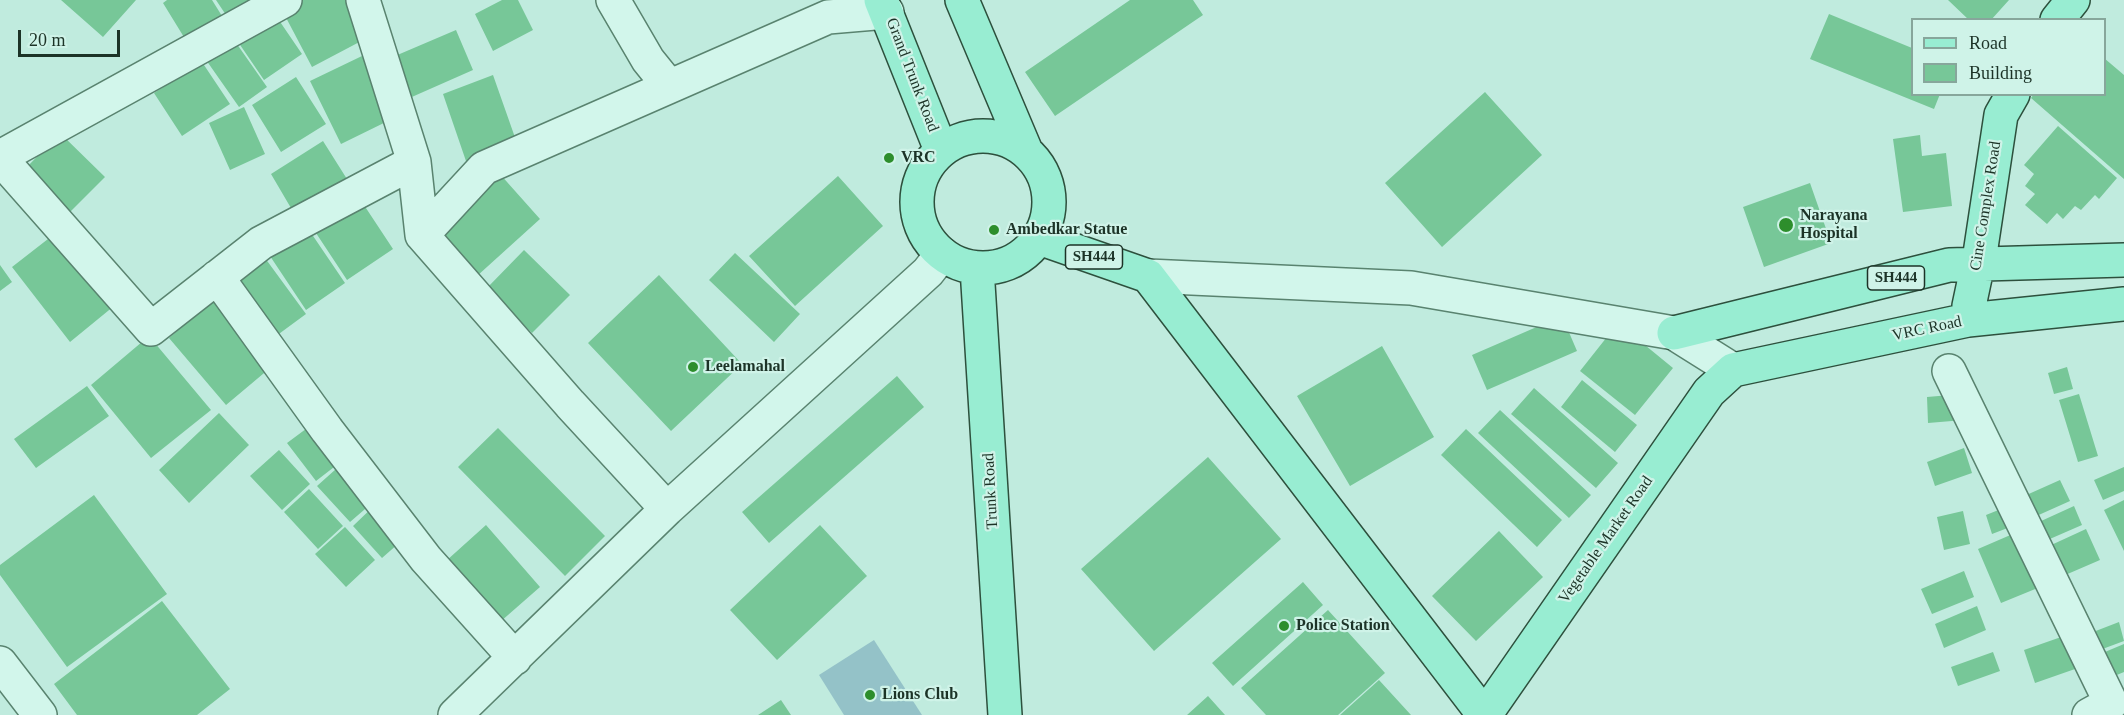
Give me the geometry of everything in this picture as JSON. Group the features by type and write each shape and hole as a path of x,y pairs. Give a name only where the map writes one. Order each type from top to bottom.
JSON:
{"main road":[{"path":"962,0 1025,149 1044,172 1050,202 1047,220 1039,238 1023,255 1001,266 977,268 958,264 942,254 923,231 916,202 922,173 941,150 968,136 998,136 1025,149"},
{"path":"2059,18 2073,0"},
{"name":"Grand Trunk Road","path":"884,6 941,150"},
{"name":"Cine Complex Road","path":"1968,320 2001,115 2012,96"},
{"name":"SH444","path":"1039,238 1148,276"},
{"name":"SH444","path":"1674,333 1949,265 2124,260"},
{"name":"Trunk Road","path":"977,268 1005,715"},
{"path":"1148,276 1485,715"},
{"name":"VRC Road","path":"1733,370 1968,320 2124,304"},
{"name":"Vegetable Market Road","path":"1485,715 1709,392 1733,370"}],"street":[{"path":"285,0 0,158 152,329 261,243 414,162"},
{"path":"363,0 414,162 422,235 570,404 667,509"},
{"path":"613,0 648,60 669,86"},
{"path":"422,235 484,168 669,86 822,8 884,6"},
{"path":"455,715 667,509 928,272 942,254"},
{"path":"1148,276 1411,288 1674,333 1733,370"},
{"path":"217,277 327,430 419,550 515,658"},
{"path":"1949,371 2111,703 2089,715"},
{"path":"0,663 39,715"}],"shaded area":[{"name":"Lions Club","path":"874,640 922,715 844,715 819,675"}],"building":[{"path":"61,0 136,0 103,37"},
{"path":"167,0 212,0 227,24 190,47 163,3"},
{"path":"216,0 256,0 228,18"},
{"path":"301,0 347,0 367,38 312,67 282,10"},
{"path":"502,0 518,0 533,30 493,51 475,14"},
{"path":"1130,0 1193,0 1203,15 1055,116 1025,72"},
{"path":"1948,0 2009,0 1993,18 1967,18"},
{"path":"272,10 302,54 264,80 234,36"},
{"path":"1829,14 1911,48 1911,96 1939,96 1934,109 1810,59"},
{"path":"456,30 473,70 405,100 388,59"},
{"path":"232,37 267,87 239,107 204,57"},
{"path":"362,56 392,119 341,144 310,81"},
{"path":"2106,60 2124,75 2124,179 2031,98 2032,96 2106,96"},
{"path":"202,62 230,104 182,136 154,93"},
{"path":"493,75 518,146 467,164 443,94"},
{"path":"296,77 326,124 281,152 252,105"},
{"path":"1485,92 1542,155 1442,247 1385,183"},
{"path":"244,107 265,154 230,170 209,123"},
{"path":"2058,126 2117,178 2099,199 2095,195 2081,210 2075,206 2063,219 2057,213 2047,224 2025,205 2035,194 2025,186 2034,174 2024,165"},
{"path":"60,133 105,177 70,212 26,168"},
{"path":"1920,135 1922,156 1946,153 1952,206 1903,212 1893,139"},
{"path":"323,141 352,187 298,220 271,174"},
{"path":"499,173 540,219 477,276 436,230"},
{"path":"838,176 883,226 795,306 749,256"},
{"path":"1810,183 1831,243 1764,267 1743,207"},
{"path":"360,199 393,249 347,280 314,230"},
{"path":"309,230 345,283 306,310 270,256"},
{"path":"57,232 114,306 70,342 12,267"},
{"path":"524,250 570,295 532,333 487,288"},
{"path":"735,253 800,314 774,342 709,280"},
{"path":"265,258 306,314 272,339 232,283"},
{"path":"0,265 12,282 0,291"},
{"path":"659,275 742,364 671,431 588,343"},
{"path":"219,295 276,363 226,405 169,338"},
{"path":"1562,316 1577,351 1487,390 1472,355"},
{"path":"1618,323 1673,368 1635,415 1580,371"},
{"path":"149,336 211,410 151,458 91,385"},
{"path":"1382,346 1434,437 1350,486 1297,396"},
{"path":"2067,367 2073,389 2054,394 2048,373"},
{"path":"897,376 924,407 769,543 742,512"},
{"path":"1582,380 1637,425 1615,452 1561,407"},
{"path":"87,386 109,416 36,468 14,439"},
{"path":"1534,388 1618,463 1596,488 1511,414"},
{"path":"1962,394 1964,420 1928,423 1927,397"},
{"path":"2079,394 2098,456 2078,462 2059,400"},
{"path":"1500,410 1591,495 1569,518 1478,433"},
{"path":"219,413 249,445 189,503 159,470"},
{"path":"318,420 347,457 316,481 287,443"},
{"path":"498,428 605,536 565,576 458,467"},
{"path":"1466,429 1562,520 1537,547 1441,455"},
{"path":"1964,448 1972,473 1935,486 1927,462"},
{"path":"279,450 310,484 282,510 250,476"},
{"path":"1208,457 1281,539 1154,651 1081,569"},
{"path":"346,460 379,497 350,522 317,486"},
{"path":"2124,467 2124,491 2103,500 2094,480"},
{"path":"2060,480 2070,501 2023,522 2013,501"},
{"path":"309,489 343,526 318,549 284,512"},
{"path":"94,495 167,594 67,667 0,575 0,565"},
{"path":"2124,500 2124,551 2104,510"},
{"path":"377,503 407,536 382,558 353,526"},
{"path":"2011,505 2018,524 1992,534 1986,515"},
{"path":"2074,506 2082,525 2036,545 2028,527"},
{"path":"1963,511 1970,544 1944,550 1937,517"},
{"path":"486,525 540,587 500,622 446,561"},
{"path":"820,525 867,576 777,660 730,610"},
{"path":"345,527 375,560 346,587 315,554"},
{"path":"2086,529 2100,560 2049,582 2036,552"},
{"path":"2022,530 2045,585 2001,603 1978,549"},
{"path":"1499,531 1543,577 1476,641 1432,596"},
{"path":"1964,571 1974,597 1932,614 1921,589"},
{"path":"1303,582 1323,605 1233,686 1212,663"},
{"path":"162,601 230,689 197,715 77,715 54,684"},
{"path":"1977,606 1986,630 1944,648 1935,624"},
{"path":"1328,610 1385,673 1338,715 1266,715 1241,688"},
{"path":"2119,622 2124,641 2081,657 2075,639"},
{"path":"2064,636 2075,669 2035,683 2024,650"},
{"path":"2124,644 2124,672 2090,686 2081,662"},
{"path":"1993,652 2000,671 1958,686 1951,667"},
{"path":"1379,680 1411,715 1340,715"},
{"path":"1208,696 1225,715 1187,715"},
{"path":"781,700 791,715 758,715"}],"place":[{"name":"VRC","path":"889,158"},
{"name":"Narayana Hospital","path":"1786,225"},
{"name":"Ambedkar Statue","path":"994,230"},
{"name":"Leelamahal","path":"693,367"},
{"name":"Police Station","path":"1284,626"},
{"name":"Lions Club","path":"870,695"}]}
